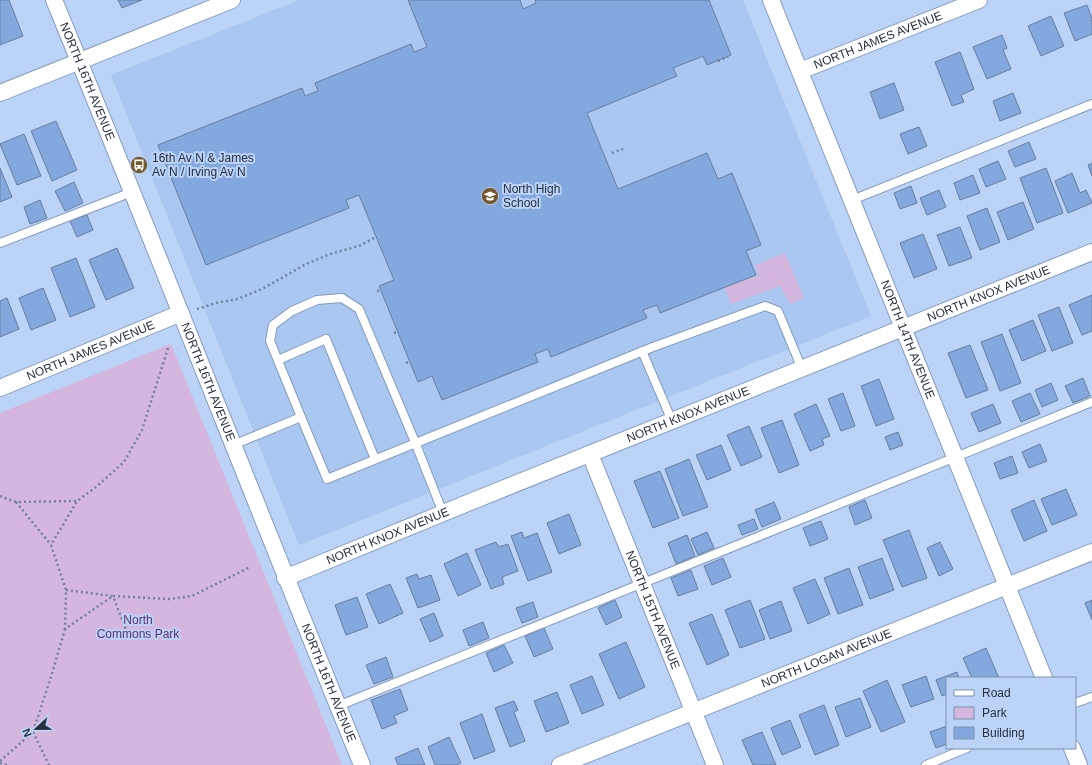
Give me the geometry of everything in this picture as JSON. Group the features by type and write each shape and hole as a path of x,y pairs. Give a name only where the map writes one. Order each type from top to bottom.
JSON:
{"street":[{"name":"NORTH 16TH AVENUE","path":"54,0 362,765"},
{"path":"0,93 232,0"},
{"name":"NORTH 14TH AVENUE","path":"771,0 1044,677"},
{"name":"NORTH JAMES AVENUE","path":"800,71 978,0"},
{"name":"NORTH KNOX AVENUE","path":"286,578 443,513 1092,252"},
{"name":"NORTH JAMES AVENUE","path":"0,388 181,313"},
{"name":"NORTH 15TH AVENUE","path":"590,454 715,765"},
{"name":"NORTH LOGAN AVENUE","path":"560,765 1092,552"},
{"path":"1072,749 1079,765"}],"lane":[{"path":"852,200 1092,104"},
{"path":"0,243 132,192"},
{"path":"443,513 415,442 359,309 342,298 317,300 292,311 273,325 270,341 300,417 327,479 415,442 642,351 765,306 778,311 802,369"},
{"path":"278,360 326,339 374,460"},
{"path":"642,351 672,421"},
{"path":"338,706 1092,402"},
{"path":"233,445 300,417"},
{"path":"1076,703 1092,697"},
{"path":"926,765 965,749"}],"path":[{"path":"718,61 728,57"},
{"path":"612,153 623,149"},
{"path":"181,313 216,303 238,299 278,281 306,264 330,254 359,246 376,237"},
{"path":"51,545 77,501 96,487 124,462 142,430 168,348"},
{"path":"0,496 16,502 77,501"},
{"path":"8,765 0,762 33,732 65,629 66,590 51,545 16,502"},
{"path":"66,590 113,596 169,599 192,596 250,567"},
{"path":"65,629 113,596"},
{"path":"113,596 129,638"},
{"path":"33,732 49,765"}],"shaded area":[{"name":"North High School","path":"299,0 743,0 871,316 299,545 111,75"}],"green space":[{"path":"785,253 804,298 790,304 780,286 731,304 725,288 759,275 755,265"},
{"name":"North Commons Park","path":"171,344 342,765 0,765 0,413"}],"building":[{"path":"0,0 9,0 23,36 0,45"},
{"path":"118,0 142,0 122,8"},
{"path":"408,0 520,0 523,9 536,3 535,0 709,0 731,55 707,65 703,56 673,68 677,76 587,113 618,189 707,153 718,179 732,173 761,245 746,251 756,275 660,313 657,305 643,310 647,318 551,357 548,349 535,354 538,362 442,400 432,376 418,382 379,286 394,280 359,195 346,200 349,208 206,265 158,145 302,88 305,96 318,91 315,83 411,44 414,52 427,47"},
{"path":"1087,5 1092,19 1092,34 1075,41 1064,13"},
{"path":"1051,16 1064,46 1041,56 1028,26"},
{"path":"1002,35 1007,48 1003,50 1011,69 987,79 973,47"},
{"path":"960,52 974,89 961,95 964,102 952,106 935,62"},
{"path":"894,83 904,110 880,119 870,92"},
{"path":"1013,93 1021,113 1000,121 993,101"},
{"path":"56,121 77,170 52,181 31,131"},
{"path":"919,127 927,146 908,154 900,134"},
{"path":"24,134 41,176 17,185 0,144"},
{"path":"1029,142 1036,159 1015,167 1008,151"},
{"path":"998,161 1006,179 986,187 979,169"},
{"path":"1092,163 1092,176 1088,165"},
{"path":"0,168 12,197 0,202"},
{"path":"1046,168 1063,213 1037,223 1020,178"},
{"path":"1072,173 1080,193 1086,190 1092,203 1068,213 1055,181"},
{"path":"973,175 980,193 960,200 954,183"},
{"path":"74,182 83,203 65,211 55,191"},
{"path":"911,186 917,203 900,209 894,193"},
{"path":"939,190 946,207 927,215 920,198"},
{"path":"40,200 47,218 30,224 24,207"},
{"path":"1023,202 1034,229 1008,240 997,212"},
{"path":"987,208 1000,242 980,250 967,216"},
{"path":"87,215 93,230 77,237 70,221"},
{"path":"960,227 972,258 949,266 937,235"},
{"path":"923,234 937,269 914,278 900,243"},
{"path":"117,248 134,288 106,300 89,260"},
{"path":"76,258 95,307 70,317 51,268"},
{"path":"43,288 56,320 31,330 19,298"},
{"path":"1092,295 1092,331 1082,335 1069,305"},
{"path":"7,298 19,329 0,337 0,301"},
{"path":"1059,307 1073,343 1052,351 1038,315"},
{"path":"1033,320 1046,351 1022,361 1009,330"},
{"path":"1002,334 1021,383 1000,391 981,342"},
{"path":"970,345 988,390 966,398 948,353"},
{"path":"1083,378 1090,396 1073,403 1065,386"},
{"path":"879,379 894,419 876,426 861,386"},
{"path":"1051,383 1058,400 1042,407 1035,390"},
{"path":"843,393 855,426 841,431 828,399"},
{"path":"1030,393 1040,414 1021,422 1012,401"},
{"path":"816,404 830,436 822,439 824,445 810,451 794,414"},
{"path":"993,404 1001,423 979,432 971,413"},
{"path":"782,420 799,465 779,473 761,428"},
{"path":"749,426 762,457 741,466 727,435"},
{"path":"898,432 903,445 890,450 885,437"},
{"path":"1040,444 1047,461 1029,468 1022,452"},
{"path":"721,445 731,470 707,480 696,455"},
{"path":"1012,456 1018,473 1000,479 994,463"},
{"path":"689,459 708,507 683,516 665,469"},
{"path":"660,471 679,518 653,528 634,481"},
{"path":"1066,489 1077,515 1052,525 1041,499"},
{"path":"865,500 872,518 855,525 849,507"},
{"path":"1034,500 1047,531 1024,541 1011,510"},
{"path":"774,502 781,519 762,527 755,510"},
{"path":"569,514 581,545 559,554 547,523"},
{"path":"754,519 758,529 742,535 738,525"},
{"path":"821,521 828,539 810,546 803,528"},
{"path":"909,530 927,578 902,587 883,540"},
{"path":"522,532 524,538 537,533 552,572 528,581 511,536"},
{"path":"707,532 714,548 698,555 691,539"},
{"path":"687,535 695,556 676,564 668,543"},
{"path":"496,542 499,547 508,544 518,571 502,577 504,584 491,589 475,550"},
{"path":"940,542 953,569 939,576 927,548"},
{"path":"467,553 481,585 458,596 444,564"},
{"path":"723,558 731,577 712,585 704,566"},
{"path":"882,558 894,590 870,599 858,567"},
{"path":"849,568 863,605 838,614 824,578"},
{"path":"691,570 698,589 678,596 671,578"},
{"path":"417,574 419,579 431,575 440,600 418,608 406,578"},
{"path":"815,579 830,614 808,624 793,588"},
{"path":"390,584 403,613 379,624 366,594"},
{"path":"357,597 368,627 346,635 335,605"},
{"path":"615,600 622,617 606,625 598,608"},
{"path":"750,600 765,639 740,648 725,610"},
{"path":"1092,600 1092,620 1085,603"},
{"path":"781,601 792,631 770,639 759,610"},
{"path":"533,602 538,617 522,623 516,608"},
{"path":"434,613 443,636 430,642 420,619"},
{"path":"712,614 729,655 707,665 689,623"},
{"path":"483,622 489,638 469,646 463,630"},
{"path":"544,628 553,649 534,657 525,636"},
{"path":"626,642 645,687 619,699 599,654"},
{"path":"504,645 513,663 494,672 486,653"},
{"path":"986,648 999,677 972,677 963,658"},
{"path":"386,657 393,677 374,684 366,665"},
{"path":"957,672 959,677 946,677 946,694 942,696 936,680"},
{"path":"592,676 604,705 582,714 570,685"},
{"path":"926,676 934,699 911,707 902,685"},
{"path":"887,680 905,722 881,732 863,691"},
{"path":"400,689 408,710 394,716 397,723 382,729 371,700"},
{"path":"557,692 569,723 546,732 534,701"},
{"path":"860,698 871,727 846,737 835,707"},
{"path":"514,701 518,710 514,712 525,741 510,747 495,708"},
{"path":"824,705 839,745 815,755 799,715"},
{"path":"482,714 495,751 474,759 460,723"},
{"path":"790,720 801,747 782,755 771,728"},
{"path":"946,726 946,744 936,748 930,732"},
{"path":"762,732 776,765 753,765 742,740"},
{"path":"449,737 461,763 456,765 435,765 428,747"},
{"path":"418,748 425,765 398,765 395,758"}],"place":[{"name":"16th Av N & James Av N / Irving Av N","path":"139,165"},
{"name":"North High School","path":"490,196"}]}
